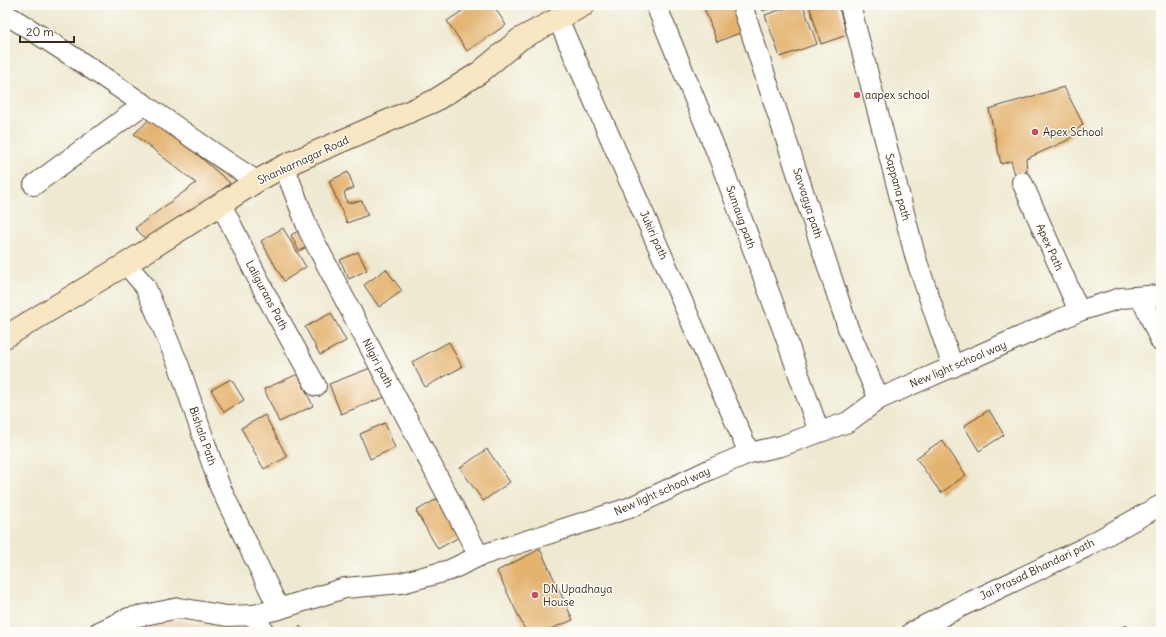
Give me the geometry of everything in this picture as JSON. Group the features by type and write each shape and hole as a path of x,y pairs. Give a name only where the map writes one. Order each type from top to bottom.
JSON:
{"street":[{"name":"Shankarnagar Road","path":"5,336 126,264 257,181 284,166 434,100 479,73 520,39 584,5"},
{"name":"Sumaug path","path":"656,5 719,158 819,432"},
{"name":"Savvagya path","path":"742,5 848,328 879,399"},
{"name":"Sappana path","path":"850,5 916,259 953,367"},
{"path":"5,14 144,104 234,167 257,181"},
{"name":"Jukiri path","path":"558,19 749,453"},
{"path":"34,185 144,104"},
{"name":"Nilgiri path","path":"284,166 309,231 479,556"},
{"name":"Apex Path","path":"1022,182 1079,311"},
{"name":"Laligurans Path","path":"220,204 266,295 316,386"},
{"name":"Bishala Path","path":"126,264 145,286 179,366 220,487 279,609"},
{"name":"New light school way","path":"99,632 129,618 179,608 227,616 259,624 279,609 345,588 401,583 450,570 479,556 629,508 749,453 781,446 848,422 879,399 1079,311 1121,298 1161,295"},
{"path":"1141,297 1161,342"},
{"name":"Jai Prasad Bhandari path","path":"912,632 964,605 1084,548 1161,505"}],"shaded area":[{"path":"171,620 221,627 224,632 129,632 142,625"}],"building":[{"path":"471,5 493,5 506,25 467,51 447,21"},
{"path":"703,5 737,5 747,30 717,42"},
{"path":"761,5 779,5 763,11"},
{"path":"794,5 803,5 817,44 780,57 765,15"},
{"path":"809,5 838,5 847,35 821,44"},
{"name":"Apex School","path":"1064,87 1083,124 1068,140 1026,159 1027,173 1015,175 1011,161 1001,164 989,109"},
{"path":"153,116 230,183 152,245 135,228 196,183 134,134"},
{"path":"348,172 354,188 344,192 347,203 362,201 368,215 347,223 329,181"},
{"path":"283,228 306,267 284,281 261,241"},
{"path":"302,229 310,245 299,251 291,235"},
{"path":"358,252 367,270 349,279 340,260"},
{"path":"386,269 402,291 379,307 364,285"},
{"path":"331,313 346,341 320,355 305,327"},
{"path":"449,342 462,367 425,387 412,362"},
{"path":"373,367 385,397 341,414 329,384"},
{"path":"298,374 313,406 279,422 264,389"},
{"path":"231,379 244,400 224,412 211,390"},
{"path":"989,410 1004,435 979,451 964,426"},
{"path":"265,415 287,457 264,469 241,428"},
{"path":"385,423 395,448 370,459 360,434"},
{"path":"942,440 966,475 941,493 916,458"},
{"path":"487,449 510,482 483,501 460,468"},
{"path":"437,499 459,537 438,549 416,511"},
{"name":"DN Upadhaya House","path":"540,549 573,620 543,632 526,632 497,571"},
{"path":"1126,625 1130,632 1116,632"},
{"path":"300,626 304,632 291,632"}],"place":[{"name":"aapex school","path":"857,95"},
{"name":"Apex School","path":"1035,132"},
{"name":"DN Upadhaya House","path":"535,595"}]}
